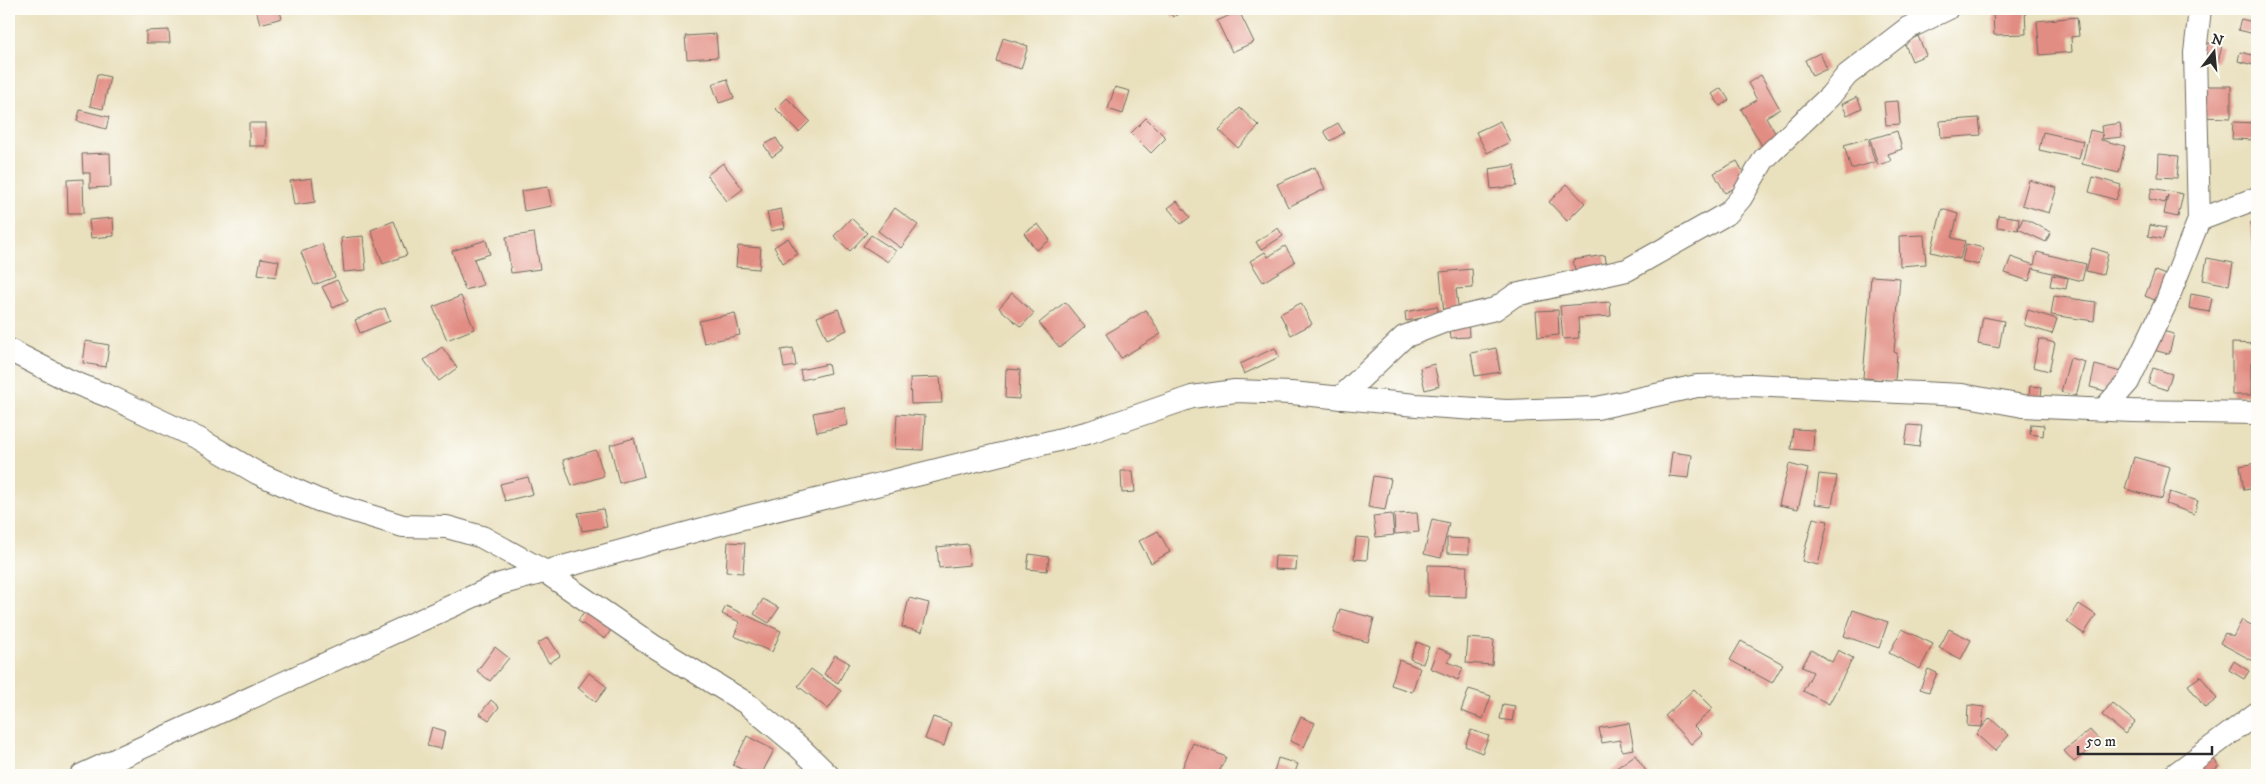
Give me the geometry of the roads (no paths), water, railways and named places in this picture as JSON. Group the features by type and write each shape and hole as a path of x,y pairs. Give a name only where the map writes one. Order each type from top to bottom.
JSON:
{"street":[{"path":"1340,398 1404,337 1448,320 1496,309 1515,295 1627,270 1728,213 1741,198 1764,159 1830,96 1847,75 1908,28 1948,9"},
{"path":"2104,409 2128,382 2166,304 2199,220 2195,53 2200,9"},
{"path":"2199,220 2257,198"},
{"path":"9,350 199,439 257,473 318,500 403,526 447,527 482,538 544,571 652,645 746,703 798,746 828,775"},
{"path":"2128,382 2132,411"},
{"path":"82,775 386,638 460,601 500,584 743,518 1081,434 1192,397 1235,391 1506,411 1597,408 1697,386 1751,384 1937,394 2023,406 2132,411 2257,413"},
{"path":"2174,775 2257,713"}]}
